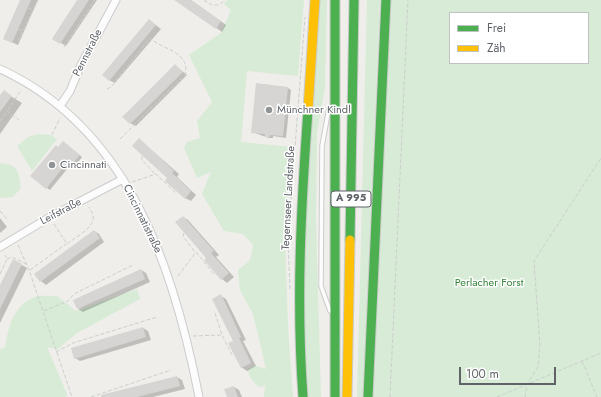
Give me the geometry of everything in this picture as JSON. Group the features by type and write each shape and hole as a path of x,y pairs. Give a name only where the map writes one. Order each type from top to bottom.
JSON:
{"main road":[{"name":"Tegernseer Landstraße","path":"303,397 298,317 298,266 300,202 315,0"},
{"name":"A 995","path":"335,0 335,397"},
{"name":"A 995","path":"347,397 354,0"},
{"path":"368,397 386,0"}],"street":[{"name":"Pennstraße","path":"60,106 70,92 80,67 116,0"},
{"name":"Cincinnatistraße","path":"0,69 39,91 60,106 98,145 123,180 147,224 167,274 179,310 199,397"},
{"name":"Leifstraße","path":"0,247 50,217 123,180"}],"lane":[{"path":"334,79 322,146 320,221 320,286 334,322"}],"path":[{"path":"18,41 38,0"},
{"path":"64,46 95,0"},
{"path":"204,0 212,5 219,5 225,0"},
{"path":"390,397 408,0"},
{"path":"28,8 33,10"},
{"path":"18,29 23,31"},
{"path":"107,89 111,87 150,38 156,44 171,49 179,54 185,62 185,75 119,140"},
{"path":"0,121 22,88"},
{"path":"7,111 19,120"},
{"path":"52,135 61,116"},
{"path":"142,156 142,160 177,194"},
{"path":"525,397 527,384 538,367 540,346 534,261 601,158"},
{"path":"132,182 156,174"},
{"path":"30,270 90,226 94,217 89,207"},
{"path":"0,211 8,220"},
{"path":"54,224 67,244"},
{"path":"184,233 183,236 215,275"},
{"path":"15,242 30,270 72,397"},
{"path":"178,276 196,252"},
{"path":"4,254 7,259"},
{"path":"0,274 7,259 12,257 27,264"},
{"path":"43,311 68,301 74,294 133,266"},
{"path":"215,313 222,335 232,355"},
{"path":"56,352 73,343 157,317"},
{"path":"191,336 222,335"},
{"path":"497,397 601,353"},
{"path":"582,361 597,397"},
{"path":"91,397 171,370"}],"green space":[{"path":"227,0 304,0 298,76 247,71 241,142 292,147 285,239 288,326 293,397 264,397 265,386 259,387 251,379 247,369 256,366 266,369 253,314 240,290 238,270 250,260 253,245 243,234 224,231 202,194 211,172 197,178 184,148 187,142 200,138 197,121 212,102 189,55 221,33 231,10 224,4"},
{"path":"318,0 327,0 325,88 317,132 316,218 321,397 308,397 304,305 304,217"},
{"path":"367,0 380,0 364,397 357,397"},
{"name":"Perlacher Forst","path":"390,0 601,0 601,397 372,397"},
{"path":"38,134 51,135 57,139 32,171 17,146 28,137"},
{"path":"0,163 11,165 18,173 21,188 13,197 0,198"},
{"path":"137,289 140,299 77,333 58,349 47,347 67,394 66,397 0,397 0,349 5,348 10,325 21,306 37,296 57,296 76,311"}],"building":[{"path":"20,0 31,0 12,43 3,39"},
{"path":"77,0 89,0 60,44 52,39"},
{"path":"174,0 191,0 221,21 216,29"},
{"path":"149,19 156,25 109,81 102,75"},
{"path":"175,64 183,72 130,124 122,117"},
{"name":"Münchner Kindl","path":"256,83 288,87 283,136 270,135 270,137 265,137 265,134 251,133"},
{"path":"4,90 12,96 0,112 0,95"},
{"path":"139,138 174,171 172,173 191,191 185,199 165,181 167,178 132,146"},
{"name":"Cincinnati","path":"63,141 80,155 72,164 68,161 46,189 30,176 56,145 58,147"},
{"path":"183,216 214,251 211,253 229,273 221,280 204,260 206,258 175,222"},
{"path":"94,230 100,238 40,282 34,274"},
{"path":"13,259 22,264 0,309 0,285"},
{"path":"141,269 145,279 77,309 73,300"},
{"path":"221,294 251,363 241,368 228,343 233,341 212,299"},
{"path":"143,327 146,337 74,359 71,348"},
{"path":"177,376 180,386 137,397 101,397 101,395"},
{"path":"234,386 238,397 227,397 224,389"}],"traffic: fast":[{"path":"335,0 335,397"},
{"path":"350,240 354,0"},
{"path":"368,397 386,0"},
{"path":"303,397 300,325 300,254 308,110"}],"traffic: slow":[{"path":"308,110 315,0"},
{"path":"347,397 350,240"}],"place":[{"name":"Münchner Kindl","path":"269,110"},
{"name":"Cincinnati","path":"52,165"}]}
